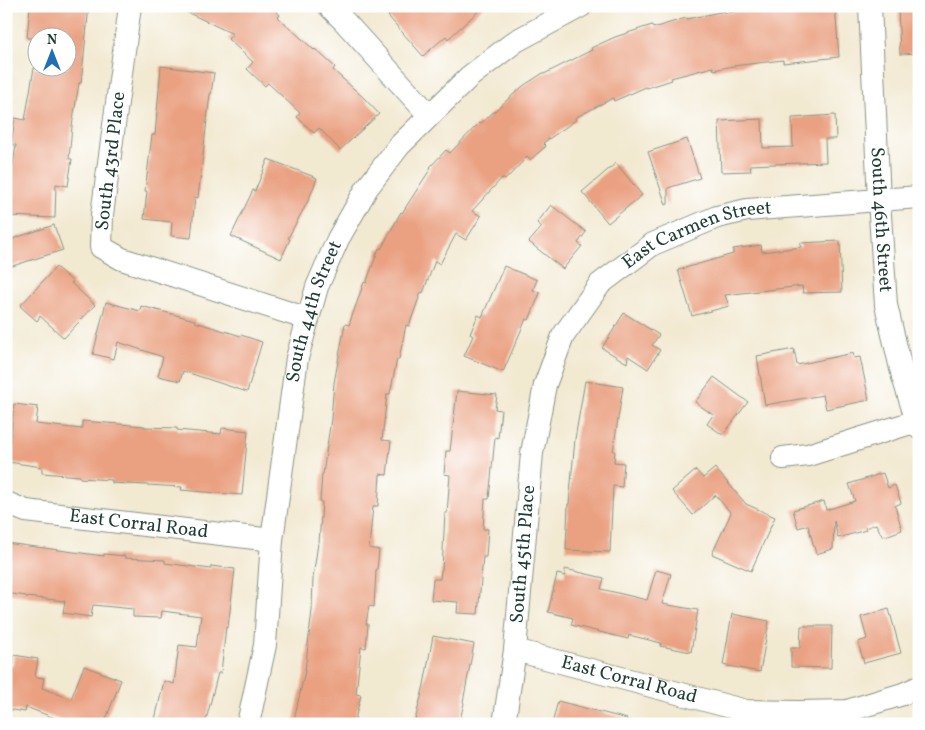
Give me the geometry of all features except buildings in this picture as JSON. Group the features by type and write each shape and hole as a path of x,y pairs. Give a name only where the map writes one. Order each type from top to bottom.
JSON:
{"street":[{"name":"South 43rd Place","path":"130,6 102,215 101,247 122,259 308,319"},
{"path":"329,6 429,115"},
{"name":"South 44th Street","path":"248,724 266,645 272,540 296,358 317,287 338,240 367,188 399,146 429,115 469,77 516,42 581,6"},
{"name":"South 46th Street","path":"870,6 886,305 903,377 918,425"},
{"name":"East Carmen Street","path":"545,385 563,336 600,284 654,244 717,217 747,210 919,197"},
{"name":"South 45th Place","path":"504,724 515,650 532,453 545,385"},
{"path":"782,458 808,455 918,425"},
{"name":"East Corral Road","path":"6,503 26,511 272,540"},
{"name":"East Corral Road","path":"515,650 746,711 848,711 904,694 919,687"}]}
